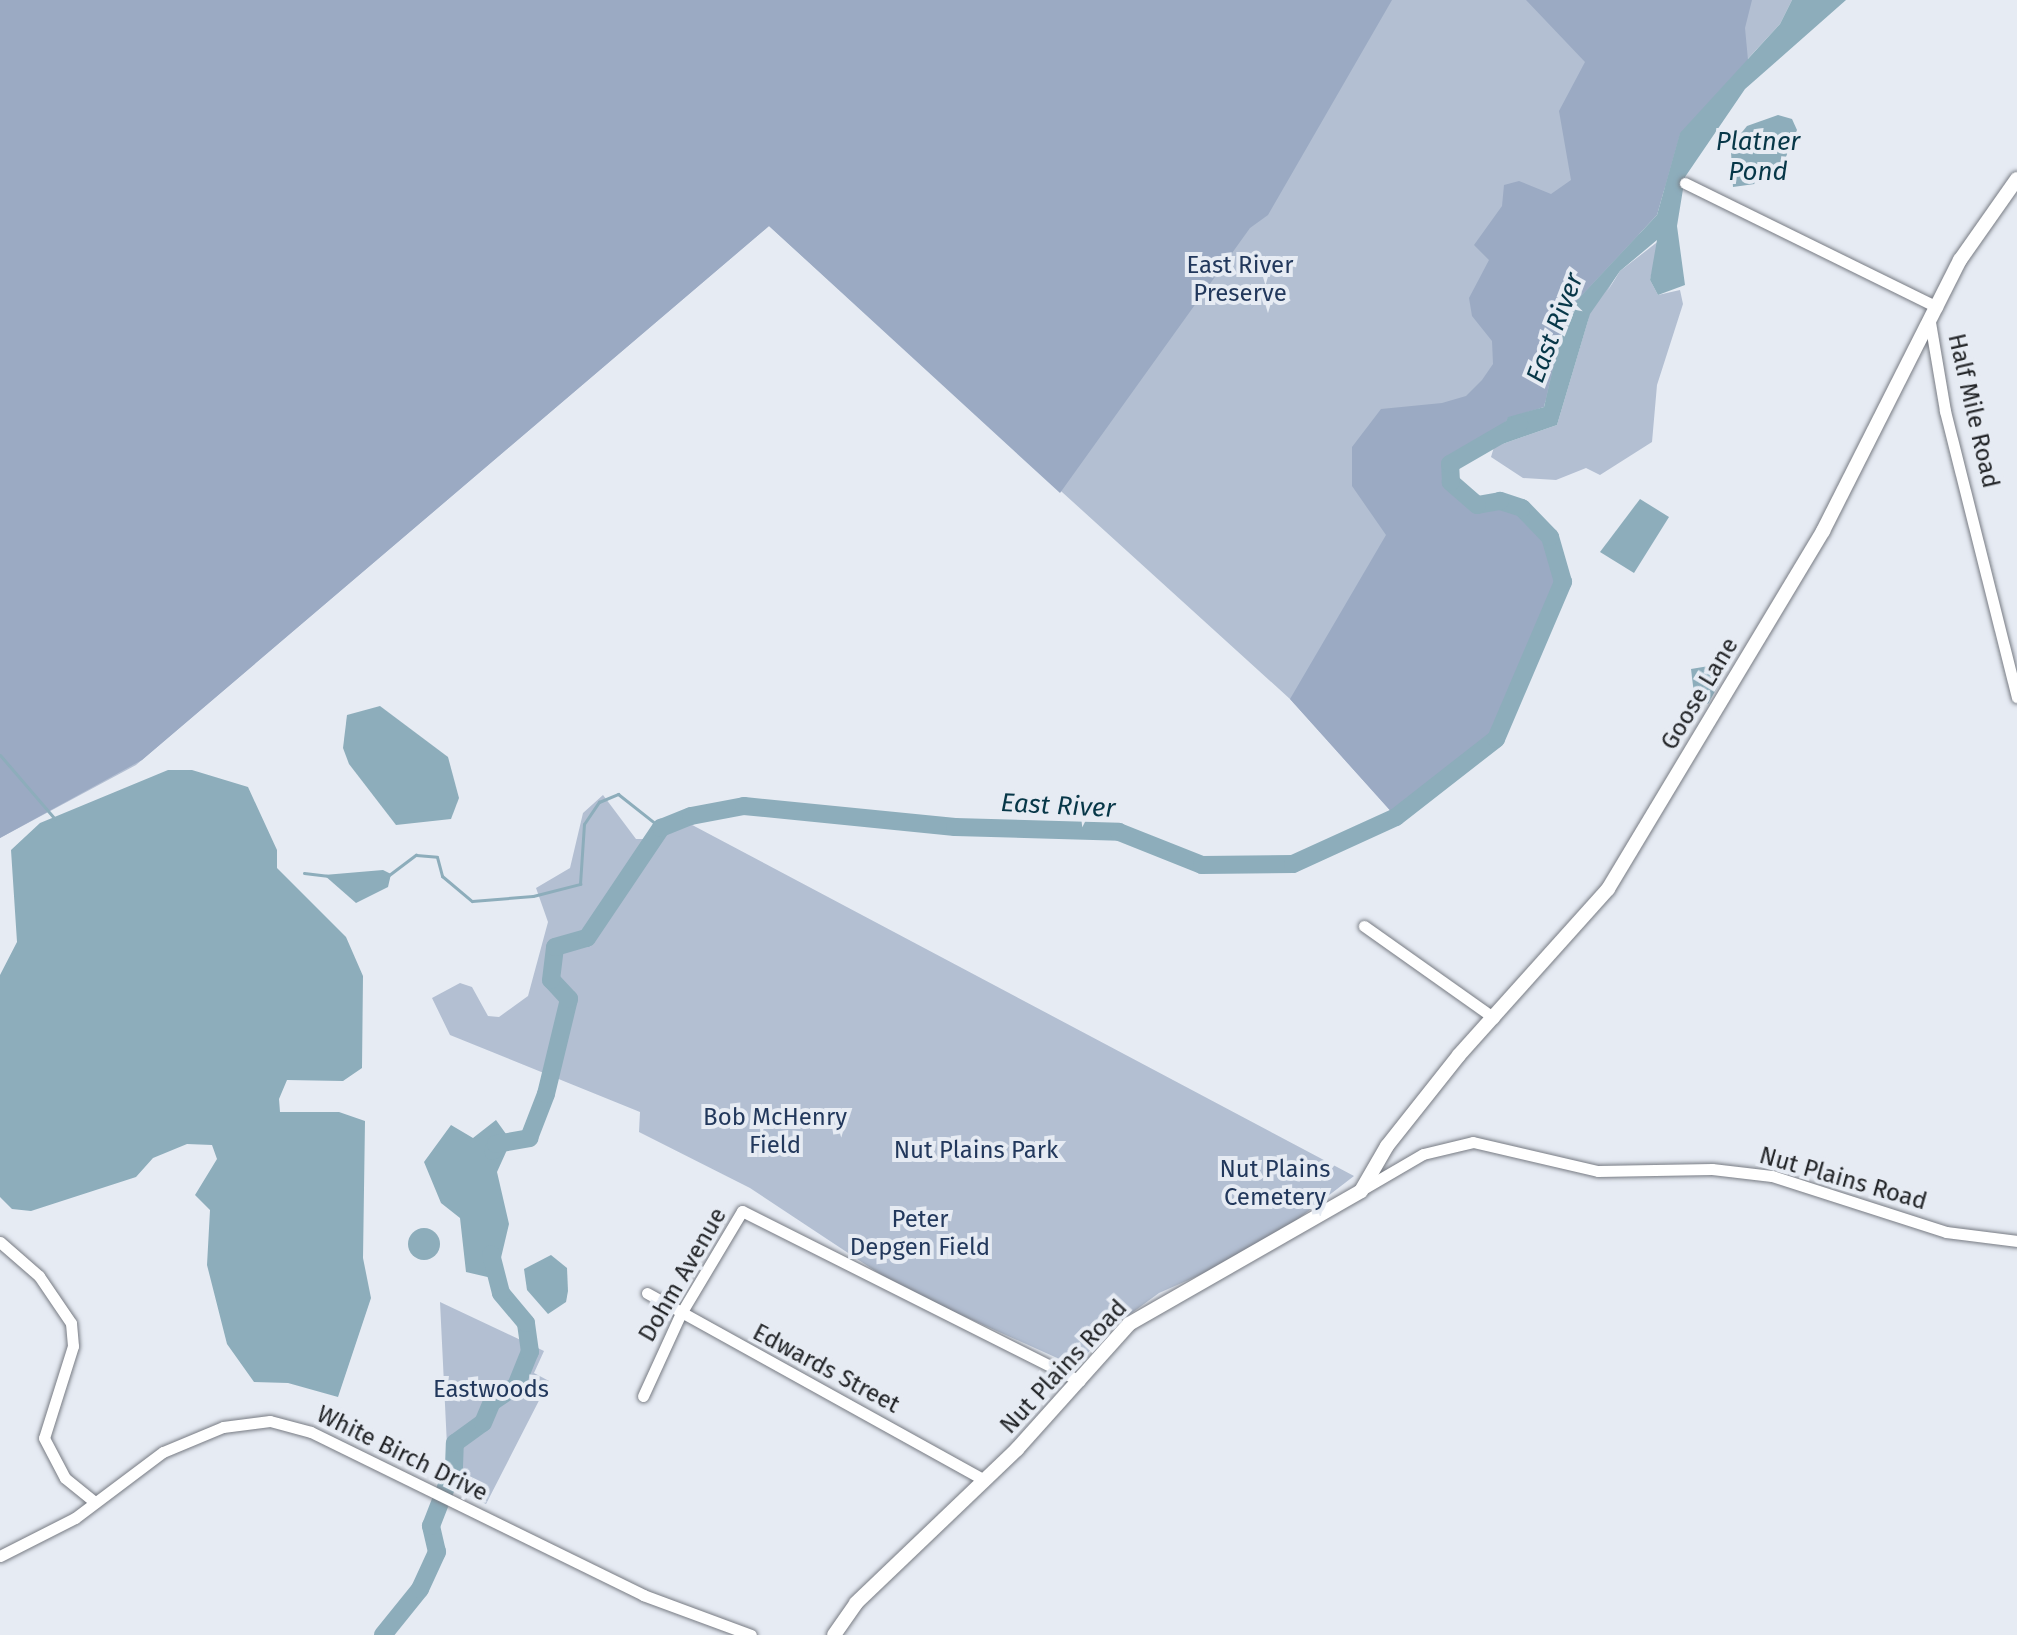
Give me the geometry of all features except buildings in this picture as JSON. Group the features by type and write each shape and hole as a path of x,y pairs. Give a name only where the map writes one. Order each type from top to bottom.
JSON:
{"street":[{"name":"Goose Lane","path":"1361,1191 1410,1115 1633,852 1831,518 1960,260 2017,179"},
{"path":"1685,183 1937,307"},
{"name":"Half Mile Road","path":"1930,322 1945,411 2017,697"},
{"path":"1364,926 1494,1018"},
{"name":"Nut Plains Road","path":"834,1635 862,1598 985,1480 1146,1310 1280,1242 1423,1154 1473,1142 1598,1171 1712,1169 1772,1176 1946,1232 2017,1241"},
{"name":"Dohm Avenue","path":"643,1396 680,1315 742,1211 1080,1381"},
{"path":"0,1242 39,1276 71,1323 73,1346 44,1438 65,1478 92,1500"},
{"name":"Edwards Street","path":"647,1293 680,1315 985,1480"},
{"name":"White Birch Drive","path":"0,1556 48,1534 163,1452 223,1427 270,1421 311,1432 643,1595 751,1635"}],"green space":[{"name":"East River Preserve","path":"0,0 1792,0 1780,24 1719,90 1607,292 1620,271 1660,240 1650,280 1658,295 1680,290 1683,304 1657,385 1652,442 1600,475 1586,468 1556,480 1523,478 1491,457 1494,447 1557,425 1589,317 1561,383 1519,432 1497,434 1451,464 1460,497 1477,505 1500,501 1522,508 1550,537 1396,817 1290,699 769,226 136,765 0,838"},
{"name":"Nut Plains Park","path":"603,795 636,839 648,839 679,818 1354,1176 1259,1249 1159,1293 1114,1326 1075,1366 901,1288 750,1188 639,1132 640,1112 450,1035 432,998 460,983 472,987 488,1016 499,1017 528,996 548,922 536,888 570,868 583,813"},
{"name":"Eastwoods","path":"440,1302 544,1351 534,1373 549,1381 486,1504 449,1487"}],"shaded area":[{"name":"East River Preserve","path":"0,0 1392,0 1268,215 1250,228 1060,493 769,226 142,760 0,838"},
{"path":"1526,0 1752,0 1745,28 1748,60 1680,134 1657,215 1566,312 1544,407 1508,418 1497,434 1451,464 1460,497 1477,505 1500,501 1522,508 1550,537 1563,582 1496,739 1396,817 1290,699 1386,535 1352,486 1352,447 1381,409 1442,403 1466,396 1482,380 1493,364 1492,341 1472,316 1469,298 1489,260 1474,245 1502,206 1504,185 1519,181 1551,194 1571,180 1559,111 1585,62"}],"water":[{"path":"1792,0 1846,0 1745,89 1685,177 1677,226 1685,285 1658,295 1650,280 1657,240 1620,271 1590,314 1557,425 1494,447 1508,417 1544,407 1566,312 1657,215 1680,133 1780,24"},
{"name":"Platner Pond","path":"1778,115 1792,119 1797,130 1776,181 1733,187 1731,152 1738,137 1747,126"},
{"path":"1640,499 1669,517 1634,573 1600,552"},
{"path":"1715,665 1718,686 1708,704 1694,694 1691,669"},
{"path":"380,706 448,757 459,798 451,819 396,825 349,764 343,748 347,715"},
{"path":"168,770 192,770 248,787 277,850 277,868 346,937 363,976 362,1068 343,1081 287,1080 279,1099 280,1112 339,1112 365,1121 363,1258 371,1298 338,1397 288,1383 254,1382 227,1344 207,1265 210,1210 195,1195 217,1159 212,1145 187,1144 153,1158 136,1177 31,1211 12,1209 0,1197 0,975 17,942 11,850 40,823"},
{"path":"383,870 391,874 388,887 356,903 324,875"},
{"path":"496,1120 511,1141 497,1172 509,1224 496,1279 466,1272 460,1218 441,1203 424,1162 451,1125 473,1138"},
{"path":"424,1228 435,1233 440,1244 435,1255 424,1260 413,1255 408,1244 413,1233"},
{"path":"551,1255 567,1268 568,1291 566,1302 548,1314 527,1290 524,1269"}],"waterway":[{"name":"East River","path":"493,1151 496,1144 529,1138 546,1094 569,999 551,980 555,947 587,938 661,828 691,816 744,806 955,827 1119,832 1202,865 1293,864 1396,817 1496,739 1563,582 1550,537 1522,508 1500,501 1477,505 1451,482 1450,464 1519,424"},
{"path":"0,755 55,819"},
{"path":"389,875 416,855 437,857 442,876 472,901 533,896 580,884 584,824 599,802 618,794 661,828"},
{"path":"304,873 327,876"},
{"name":"East River","path":"383,1635 420,1589 437,1552 431,1526 454,1467 455,1443 483,1423 492,1402 516,1386 530,1352 526,1323 501,1293 491,1254"}],"park label":[{"name":"Bob McHenry Field","path":"775,1132"},
{"name":"Nut Plains Cemetery","path":"1275,1184"},
{"name":"Peter Depgen Field","path":"920,1234"}]}
